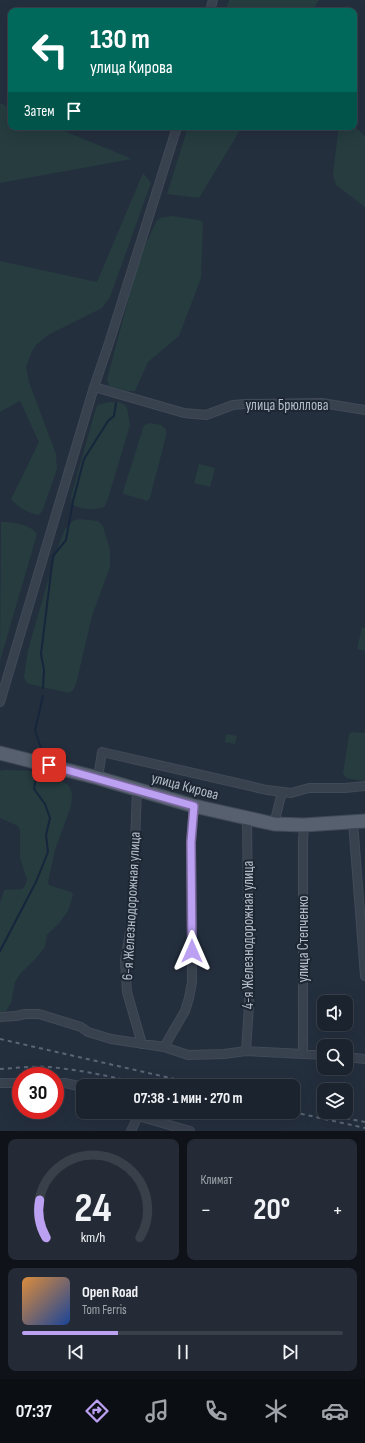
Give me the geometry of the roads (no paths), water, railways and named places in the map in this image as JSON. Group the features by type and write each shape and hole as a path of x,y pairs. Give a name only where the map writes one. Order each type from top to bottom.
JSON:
{"main road":[{"name":"улица Кирова","path":"0,753 98,778 194,806 274,824 304,825 359,821"}],"street":[{"path":"0,702 94,387 176,130"},
{"name":"улица Брюллова","path":"94,387 184,414 200,415 215,412 233,405 245,404 322,403 365,410"},
{"path":"98,778 102,752 267,790 282,792 290,793 309,788 345,788 365,786"},
{"name":"6-я Железнодорожная улица","path":"137,790 132,920 125,961 127,992 142,1044"},
{"path":"274,824 282,792"},
{"path":"164,1047 185,1011 192,982 191,842 194,806"},
{"name":"4-я Железнодорожная улица","path":"246,1051 249,1005 247,818"},
{"path":"359,821 365,976"},
{"name":"улица Степченко","path":"303,1053 304,825"},
{"path":"0,1018 25,1014 39,1014 111,1039 164,1047 188,1056 246,1051 317,1054"},
{"path":"353,1059 365,1060"},
{"path":"0,1083 12,1083"},
{"path":"64,1083 76,1085"},
{"path":"131,1131 133,1119"},
{"path":"150,1119 190,1131"}],"waterway":[{"path":"43,688 44,670 41,654 53,556 66,540 73,501 84,459 108,421 114,416 116,403"},
{"path":"40,759 42,751 35,730 43,696"},
{"path":"0,951 36,882 48,852 46,835 50,818 45,804 34,789 38,767"}],"railway":[{"path":"0,1039 174,1079"},
{"path":"0,1069 37,1067 62,1068 122,1079"},
{"path":"300,1114 365,1128"},
{"path":"350,1119 365,1122"}]}
